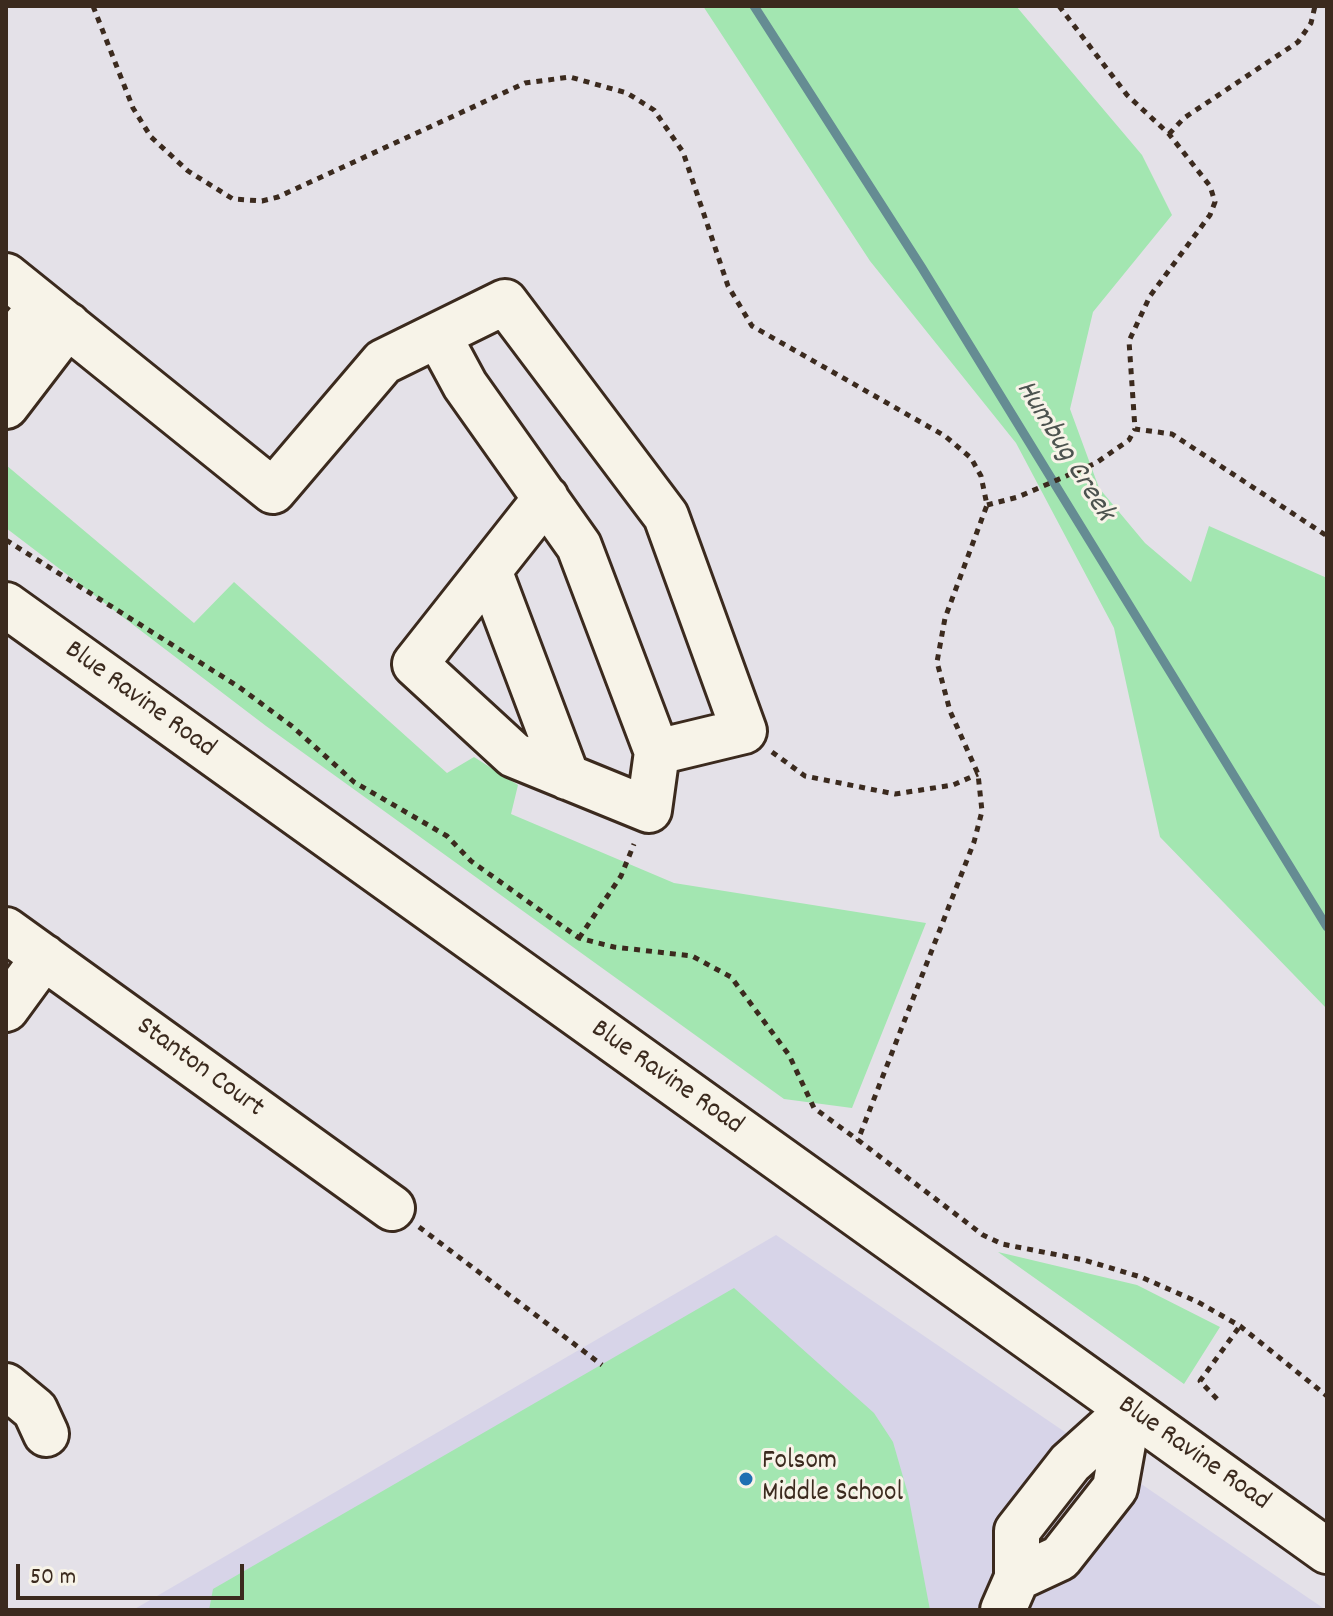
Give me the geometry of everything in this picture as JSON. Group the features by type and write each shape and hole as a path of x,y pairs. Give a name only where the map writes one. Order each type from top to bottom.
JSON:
{"main road":[{"path":"6,276 273,491 383,362 505,302 666,516 744,731 657,752"},
{"path":"6,349 55,315"},
{"path":"6,406 55,315"},
{"path":"438,335 465,385 546,498 579,546 657,752 649,810 514,755 415,664 546,498"},
{"path":"489,570 567,777"},
{"name":"Blue Ravine Road","path":"6,605 1327,1551"},
{"name":"Stanton Court","path":"6,930 392,1208"},
{"path":"6,1009 44,957"},
{"path":"6,1386 35,1410 46,1434"},
{"path":"1018,1597 1017,1531 1070,1463 1129,1410"}],"path":[{"path":"93,6 133,108 151,137 204,183 220,194 242,200 262,201 278,197 525,83 570,77 590,80 627,93 654,110 683,152 728,286 741,313 752,326 785,348 959,446 981,476 987,505 952,602 937,662 950,711 978,774 982,811 974,842 858,1140"},
{"path":"987,505 1018,497 1096,463 1129,440 1135,429 1129,341 1150,296 1210,215 1215,202 1210,186 1169,134 1127,95 1059,6"},
{"path":"1169,134 1184,118 1298,42 1311,23 1315,6"},
{"path":"1135,429 1172,434 1327,536"},
{"path":"6,540 239,687 293,727 354,782 447,836 471,861 579,938 614,947 692,956 731,977 789,1055 814,1108 983,1235 1002,1244 1084,1260 1141,1277 1198,1302 1240,1326 1327,1396"},
{"path":"744,731 805,776 863,789 895,794 926,790 953,785 978,774"},
{"path":"579,938 621,876 649,810"},
{"path":"392,1208 602,1365"},
{"path":"1217,1399 1200,1381 1240,1326"}],"shaded area":[{"name":"Folsom Middle School","path":"776,1235 1326,1610 133,1610"}],"green space":[{"path":"703,6 1016,6 1142,155 1172,215 1093,312 1070,409 1099,488 1145,543 1191,582 1209,526 1327,578 1327,1009 1160,837 1114,628 1016,443 870,261"},
{"path":"6,465 194,623 234,582 447,773 474,757 518,785 511,814 674,883 926,923 852,1108 784,1099 266,726 6,528"},
{"path":"998,1252 1137,1285 1220,1327 1184,1384"},
{"path":"734,1288 874,1413 893,1442 908,1494 930,1610 209,1610 213,1589"}],"waterway":[{"name":"Humbug Creek","path":"754,6 922,268 1327,927"}],"place":[{"name":"Folsom Middle School","path":"746,1479"}]}
